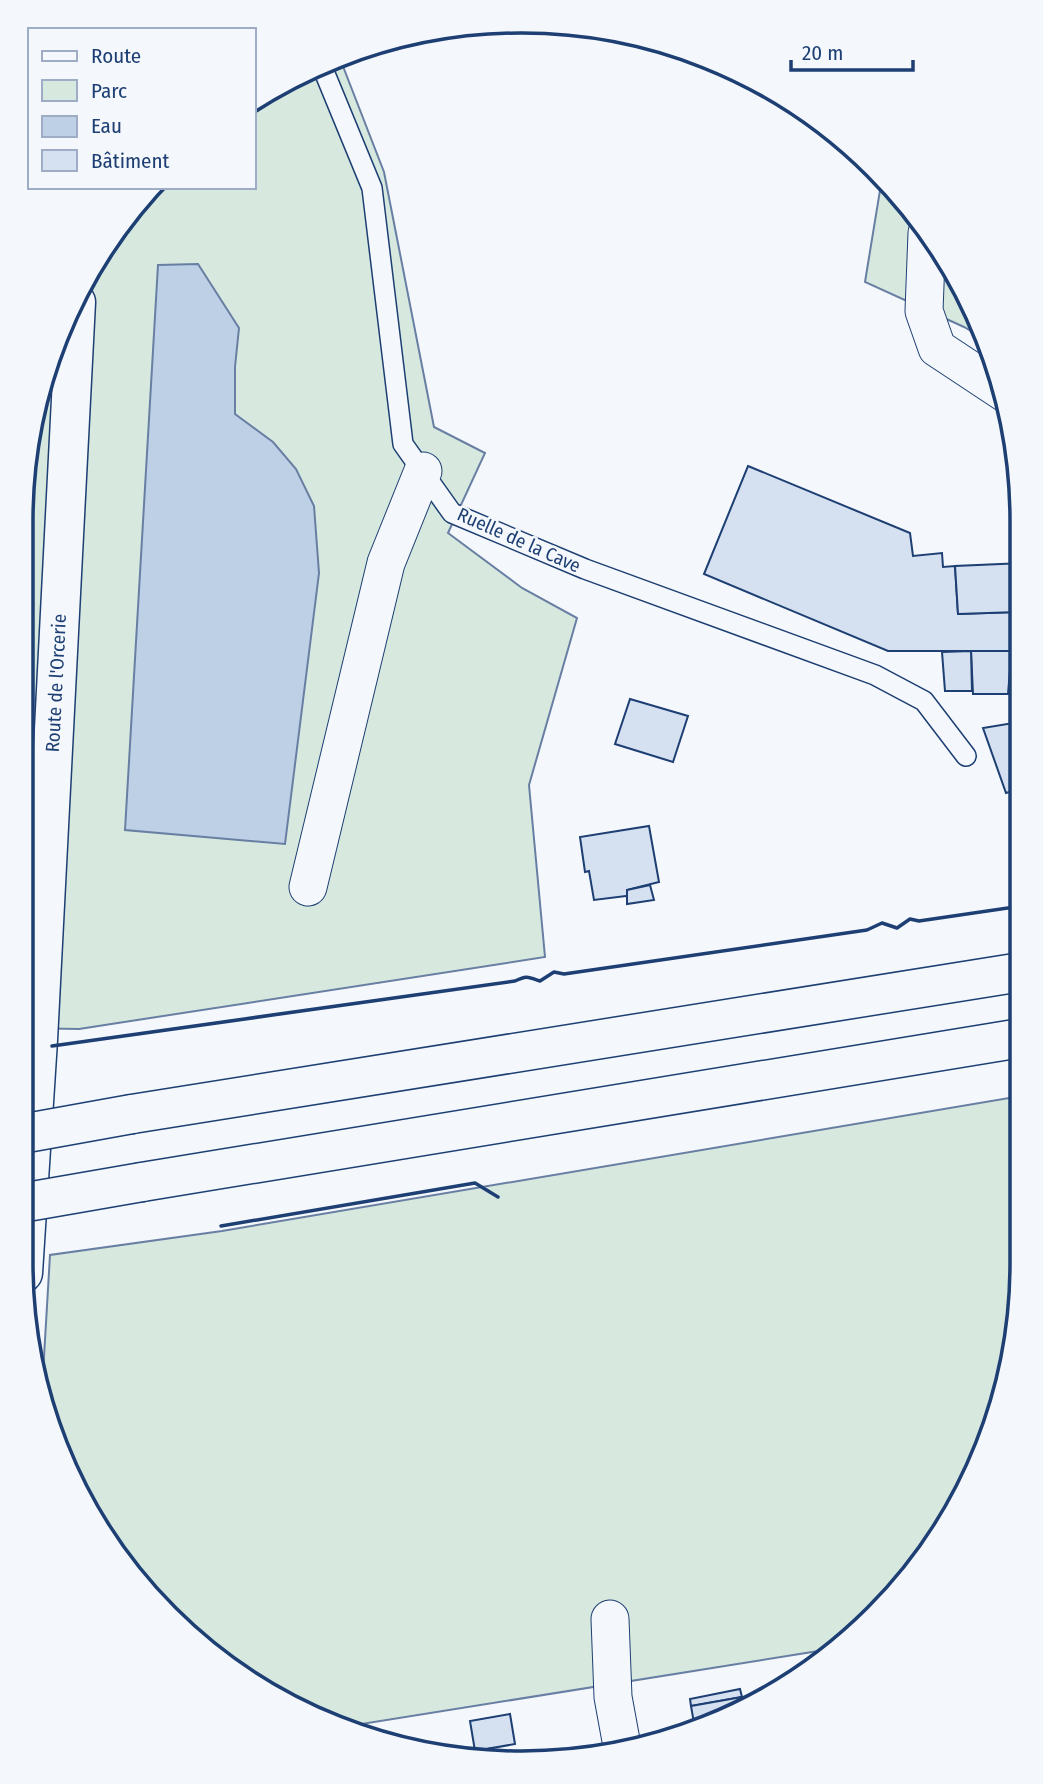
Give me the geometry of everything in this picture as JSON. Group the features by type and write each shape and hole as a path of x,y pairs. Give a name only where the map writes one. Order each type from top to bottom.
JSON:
{"main road":[{"name":"Route de l'Orcerie","path":"33,1112 75,325"},
{"path":"33,1131 1010,974"},
{"path":"33,1201 1010,1040"}],"street":[{"path":"926,249 924,312 937,348 989,383"},
{"path":"308,887 386,563 423,471"},
{"path":"610,1619 613,1696 621,1740"}],"lane":[{"name":"Ruelle de la Cave","path":"325,75 372,188 403,444 452,513 585,569 875,676 924,701 966,756"}],"green space":[{"path":"343,67 384,172 434,427 485,453 448,533 522,588 577,618 529,785 545,957 79,1029 33,1028 33,522 37,458 50,395 70,335 99,277 134,224 154,200 164,189 256,189 256,112"},
{"path":"880,190 927,250 971,331 964,327 865,282"},
{"path":"1010,1098 1009,1294 1000,1358 984,1419 973,1449 944,1507 909,1560 867,1608 817,1651 362,1724 335,1714 277,1685 224,1650 176,1608 154,1584 134,1560 99,1507 70,1449 44,1361 50,1255 222,1231"}],"water":[{"path":"198,264 239,328 235,367 235,414 273,442 296,469 314,506 319,573 285,844 125,830 158,265"}],"building":[{"path":"748,466 910,533 913,556 942,553 943,567 955,566 958,614 1010,612 1010,651 888,651 704,574"},
{"path":"1010,564 1010,612 958,614 955,566"},
{"path":"971,651 1010,651 1008,694 973,694"},
{"path":"971,651 972,691 945,691 942,652"},
{"path":"630,699 688,716 673,762 615,744"},
{"path":"1010,724 1010,792 1006,793 983,728"},
{"path":"649,826 659,882 627,890 628,896 594,900 589,871 585,872 580,837"},
{"path":"650,885 654,900 627,904 627,890"},
{"path":"740,1689 742,1697 691,1706 690,1699"},
{"path":"742,1697 693,1719 691,1706"},
{"path":"510,1714 515,1744 475,1749 470,1721"}],"wall":[{"path":"52,1046 515,981 526,977 540,981 554,972 564,974 867,930 882,923 897,928 910,919 919,921 1010,908"},
{"path":"221,1226 475,1183 498,1197"}]}
